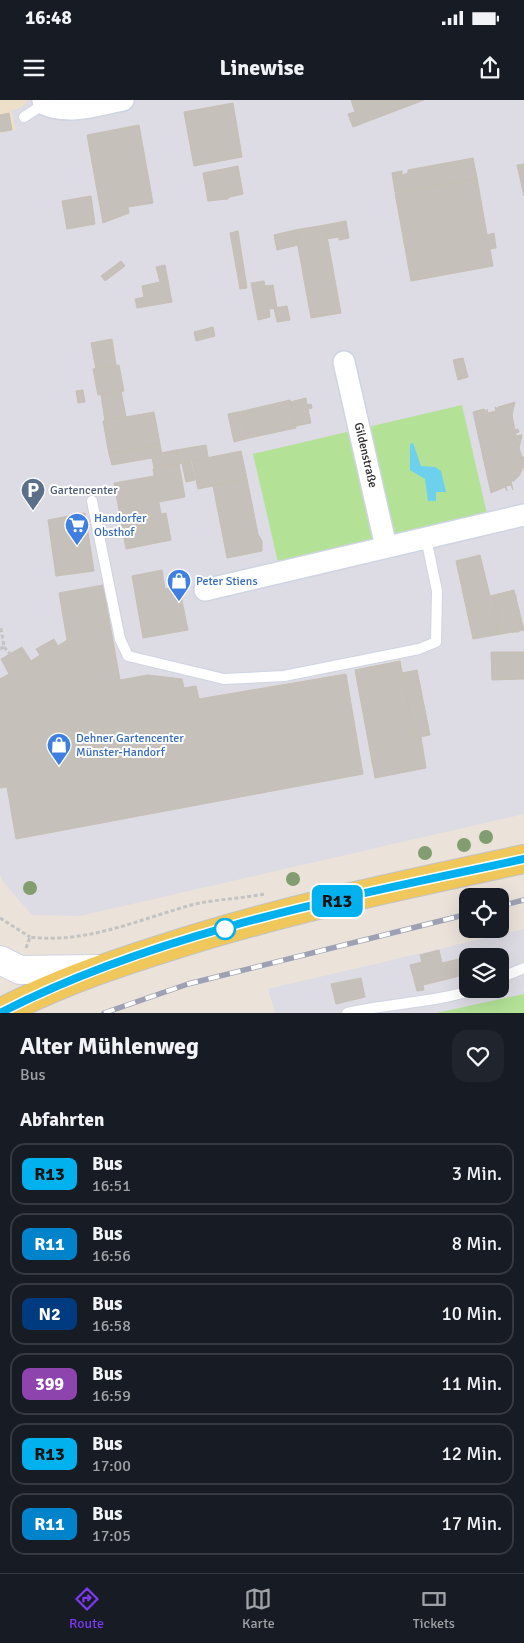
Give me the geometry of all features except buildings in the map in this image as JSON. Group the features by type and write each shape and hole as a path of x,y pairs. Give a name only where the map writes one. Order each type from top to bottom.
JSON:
{"main road":[{"path":"0,1012 99,968 226,928 371,892 524,860"}],"street":[{"path":"44,102 54,109 74,109 123,100"},
{"name":"Gildenstraße","path":"344,362 386,547"},
{"path":"205,590 524,516"},
{"path":"0,960 20,970 99,968"}],"lane":[{"path":"24,116 44,102"},
{"path":"92,501 120,639 128,656 224,679 284,676 419,649 436,642 437,591 426,538"},
{"path":"509,974 524,968"},
{"path":"347,1013 379,1006 430,1000 459,993"}],"path":[{"path":"1,628 4,647 10,654"},
{"path":"0,649 4,647"},
{"path":"0,918 30,937"}],"shaded area":[{"path":"0,100 524,100 524,814 80,916 32,915 3,882 0,875"},
{"path":"0,100 28,100 22,107 11,111 16,130 0,133"},
{"path":"524,929 524,994 509,998 494,1002 436,1013 275,1013 268,989 486,938 509,938 509,933"}],"green space":[{"path":"462,405 487,514 278,562 253,454"},
{"path":"524,994 524,1013 436,1013 509,998"}],"water":[{"path":"413,443 421,466 435,467 441,471 446,492 436,492 436,501 428,501 425,479 410,470 410,444"}],"railway":[{"path":"509,904 524,900"},
{"path":"104,1013 188,984 459,916"}],"bus line":[{"name":"R13","path":"0,1013 26,999 99,968 226,928 371,892 524,859"}],"place":[{"name":"Gartencenter","path":"33,511"},
{"name":"Handorfer Obsthof","path":"77,546"},
{"name":"Peter Stiens","path":"179,602"},
{"name":"Dehner Gartencenter Münster-Handorf","path":"59,766"}]}
